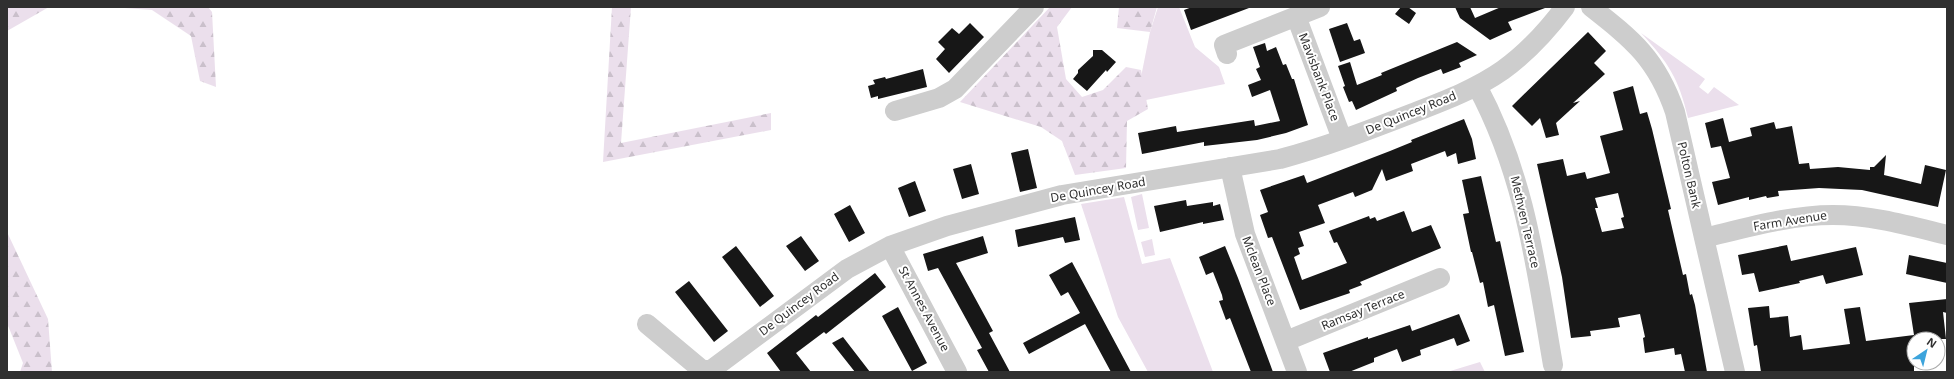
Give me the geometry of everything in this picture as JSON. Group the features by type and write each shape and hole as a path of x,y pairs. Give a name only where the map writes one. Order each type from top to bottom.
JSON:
{"street":[{"path":"895,111 939,98 955,89 1034,7"},
{"path":"1227,54 1224,44 1320,7"},
{"name":"De Quincey Road","path":"647,324 702,370 712,370 847,269 890,246 947,226 1062,195 1280,159 1312,150 1398,119 1477,86 1503,70 1524,53 1544,33 1565,7"},
{"name":"Polton Bank","path":"1591,7 1632,40 1647,57 1669,94 1675,112 1735,372"},
{"name":"Mavisbank Place","path":"1296,16 1342,139"},
{"name":"Methven Terrace","path":"1477,86 1497,127 1511,162 1523,205 1534,254 1553,365"},
{"name":"Mclean Place","path":"1230,167 1245,234 1297,372"},
{"name":"Farm Avenue","path":"1704,238 1785,220 1833,215 1859,216 1888,221 1947,235"},
{"name":"St Annes Avenue","path":"890,246 957,372"},
{"name":"Ramsay Terrace","path":"1286,341 1440,278"}],"green space":[{"path":"7,7 49,7 7,31"},
{"path":"111,7 208,7 212,12 216,87 200,81 191,36 152,10"},
{"path":"612,7 631,7 621,143 771,113 771,130 603,162"},
{"path":"1050,7 1072,7 1057,27 1066,79 1082,97 1103,90 1126,67 1141,70 1148,109 1127,121 1126,168 1075,175 1062,141 1041,127 960,102"},
{"path":"1119,7 1157,7 1150,32 1117,28"},
{"path":"1158,7 1179,7 1195,47 1219,67 1225,84 1136,102 1150,32"},
{"path":"1641,33 1705,79 1699,87 1708,94 1714,87 1739,105 1688,118 1681,92 1671,72 1665,62"},
{"path":"1142,194 1149,228 1138,230 1131,197"},
{"path":"1124,197 1142,264 1170,258 1213,372 1148,372 1118,317 1081,204"},
{"path":"7,232 48,319 52,372 20,372 23,363 7,323"},
{"path":"1152,239 1155,255 1145,257 1141,242"},
{"path":"1480,362 1485,372 1447,372"}],"building":[{"path":"1192,7 1249,8 1191,30 1184,10"},
{"path":"1401,7 1408,7 1416,13 1409,24 1395,14"},
{"path":"1455,7 1470,7 1475,18 1501,7 1545,8 1508,22 1512,30 1490,40 1460,18"},
{"path":"970,23 984,37 949,73 936,59 945,49 938,42 952,28 959,34"},
{"path":"1347,23 1354,41 1360,39 1365,53 1340,62 1329,29"},
{"path":"1588,32 1606,51 1594,63 1605,74 1573,103 1580,101 1556,123 1559,135 1546,138 1540,118 1532,126 1512,106"},
{"path":"1457,42 1477,55 1459,63 1461,67 1443,74 1441,69 1418,78 1396,88 1397,91 1356,110 1352,101 1349,102 1343,87 1345,86 1338,66 1350,62 1357,85 1382,75 1381,73"},
{"path":"1265,43 1267,51 1276,47 1283,65 1286,64 1292,79 1294,79 1308,125 1286,133 1257,140 1204,146 1204,142 1142,154 1138,133 1176,126 1177,132 1254,120 1255,126 1280,121 1270,90 1252,97 1248,85 1261,80 1256,69 1260,67 1253,47"},
{"path":"1093,50 1102,50 1116,62 1107,72 1106,70 1087,91 1073,79 1078,73 1078,70 1093,56"},
{"path":"923,69 927,87 878,99 878,96 871,98 868,86 875,84 873,80 885,77 886,79"},
{"path":"1633,86 1640,114 1647,112 1671,209 1668,210 1683,275 1686,274 1690,295 1692,294 1695,305 1707,372 1685,372 1681,354 1675,355 1674,348 1645,353 1643,338 1645,337 1640,314 1618,318 1620,327 1590,331 1591,336 1571,338 1562,277 1537,164 1563,159 1567,176 1585,172 1587,179 1610,173 1600,136 1623,130 1613,92","holes":["1618,193 1624,217 1621,218 1624,228 1602,232 1595,208 1598,208 1595,198"]},
{"path":"1723,118 1729,142 1752,136 1750,128 1774,122 1776,129 1792,126 1799,164 1809,163 1810,169 1838,167 1870,170 1870,167 1874,167 1886,155 1884,175 1921,184 1925,165 1946,170 1938,207 1862,190 1819,188 1778,191 1779,196 1767,198 1766,196 1749,200 1749,197 1718,205 1712,182 1730,178 1721,146 1711,148 1705,123"},
{"path":"1464,119 1472,139 1476,159 1458,164 1456,153 1447,157 1445,151 1411,164 1413,171 1386,181 1382,169 1372,190 1355,197 1353,192 1318,205 1325,223 1299,232 1304,246 1298,248 1300,254 1294,257 1302,280 1347,263 1337,242 1334,243 1329,231 1369,216 1370,219 1375,217 1377,221 1404,211 1412,232 1431,225 1441,248 1360,282 1362,285 1349,290 1350,293 1300,310 1272,237 1268,238 1260,215 1268,212 1260,190 1304,175 1307,183 1390,151 1412,142 1411,140"},
{"path":"1028,149 1037,188 1020,192 1011,153"},
{"path":"971,164 979,194 962,199 953,169"},
{"path":"1481,176 1496,242 1500,241 1524,352 1505,356 1494,305 1488,307 1483,282 1480,283 1471,252 1463,214 1469,213 1462,180"},
{"path":"915,181 926,211 909,217 898,188"},
{"path":"1186,200 1187,206 1213,202 1213,206 1220,204 1224,220 1203,224 1203,222 1160,232 1154,206"},
{"path":"850,205 865,233 849,242 834,214"},
{"path":"1075,217 1080,240 1065,243 1063,237 1018,247 1015,230"},
{"path":"801,236 819,261 805,271 786,246"},
{"path":"983,236 988,253 956,263 993,331 989,333 1010,372 989,372 977,350 982,348 938,268 928,271 923,254"},
{"path":"1787,245 1791,261 1856,247 1863,275 1826,284 1823,275 1799,281 1800,283 1759,292 1754,273 1742,275 1738,255"},
{"path":"736,246 774,296 760,307 722,257"},
{"path":"1225,246 1273,372 1251,372 1230,318 1226,320 1219,301 1223,300 1222,295 1213,272 1206,275 1199,257"},
{"path":"1909,255 1947,263 1947,283 1906,274"},
{"path":"1072,262 1131,372 1111,372 1085,324 1029,354 1023,343 1080,313 1068,292 1061,296 1049,275"},
{"path":"875,273 886,287 826,334 824,332 796,353 811,372 781,372 767,353 816,315 818,317"},
{"path":"689,281 728,331 714,342 675,292"},
{"path":"1947,299 1947,313 1943,312 1945,331 1913,331 1909,303"},
{"path":"1769,306 1770,318 1788,316 1790,337 1801,335 1803,350 1850,344 1844,309 1860,307 1866,341 1906,336 1906,371 1914,372 1761,372 1757,345 1754,346 1748,308"},
{"path":"898,307 927,363 912,371 882,316"},
{"path":"1459,314 1470,341 1457,346 1454,338 1420,350 1421,355 1402,362 1397,349 1374,358 1374,362 1349,372 1330,372 1323,353 1368,337 1368,339 1410,325 1412,331"},
{"path":"843,337 870,372 855,372 832,343"}]}
